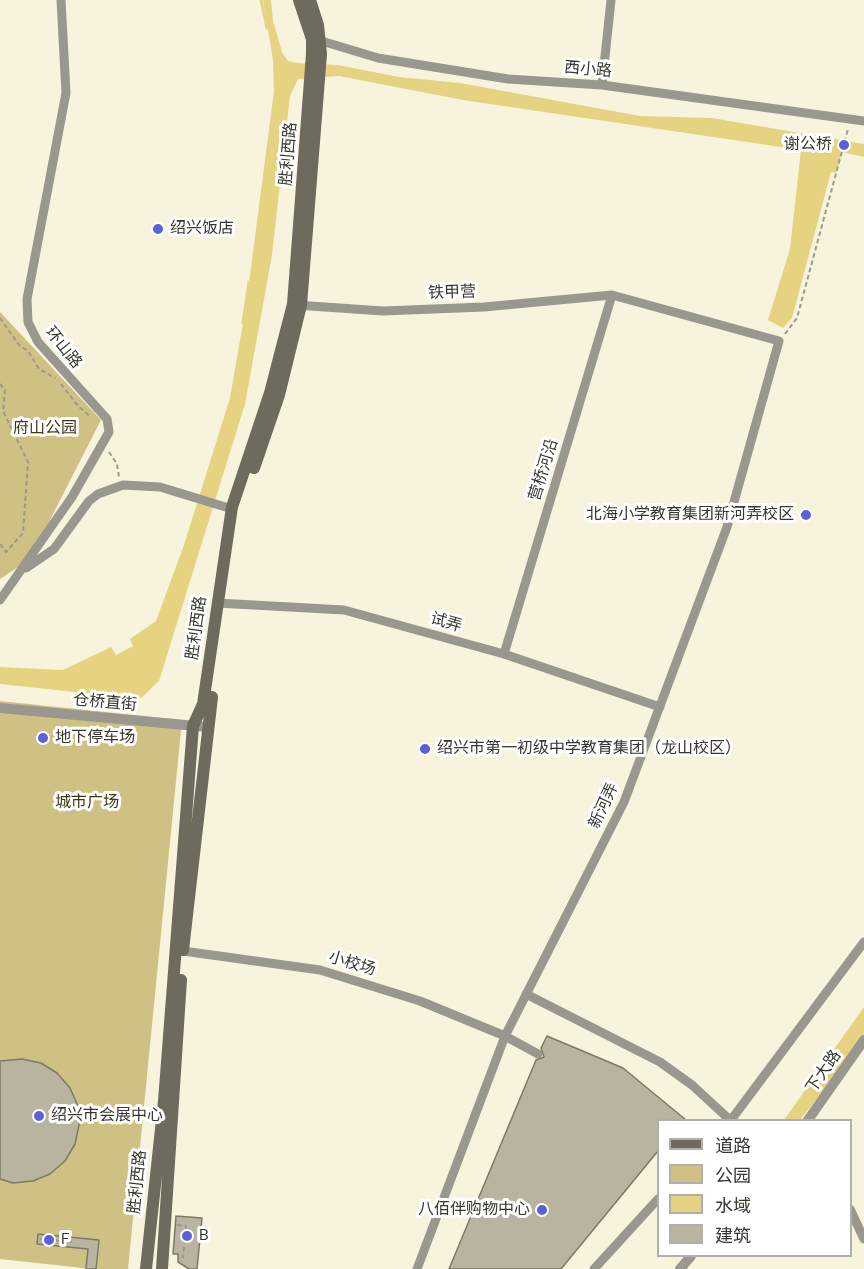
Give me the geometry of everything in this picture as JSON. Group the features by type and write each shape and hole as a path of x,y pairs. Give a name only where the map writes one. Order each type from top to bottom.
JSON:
{"main road":[{"name":"胜利西路","path":"299,0 316,39"},
{"name":"胜利西路","path":"146,1269 164,1101 193,726 203,704 239,509 279,395 297,305 315,80 316,39 310,0"},
{"name":"胜利西路","path":"162,1269 183,951 232,509 297,305"}],"street":[{"name":"环山路","path":"0,600 22,572 72,497 109,432 107,419 38,342 28,322 27,299 66,93 61,0"},
{"path":"602,86 611,0"},
{"name":"西小路","path":"316,39 378,58 508,79 602,86 864,121"},
{"path":"612,295 779,341"},
{"name":"铁甲营","path":"297,305 383,311 484,307 612,295"},
{"name":"营桥河沿","path":"504,654 612,295"},
{"name":"新河弄","path":"417,1269 505,1036 624,802 727,527 779,341"},
{"path":"22,572 54,549 89,501 98,494 123,485 160,487 232,509"},
{"name":"试弄","path":"221,602 344,610 504,654 660,707"},
{"name":"仓桥直街","path":"0,708 207,727"},
{"path":"732,1119 864,942"},
{"name":"小校场","path":"183,951 320,970 420,1001 505,1036 538,1054"},
{"path":"526,994 660,1062 692,1085 730,1119"},
{"name":"下大路","path":"809,1119 864,1040"},
{"path":"594,1269 657,1200"},
{"path":"852,1213 864,1239"},
{"path":"680,1269 691,1257"}],"path":[{"path":"779,341 797,318 840,165 848,125"},
{"path":"0,318 19,345 28,351 39,369 59,379 63,388 92,418"},
{"path":"0,384 5,390 3,411 28,462 22,534 6,552 0,544"},
{"path":"105,448 113,456 123,485"},
{"path":"171,1224 186,1226 183,1258"},
{"path":"40,1239 72,1242"}],"green space":[{"name":"府山公园","path":"0,312 101,420 30,559 0,579"},
{"name":"城市广场","path":"0,701 182,720 128,1269 92,1269 0,1259"}],"water":[{"path":"263,0 271,0 273,21 282,52 288,61 338,65 399,77 460,83 640,116 712,118 864,144 864,157 842,152 836,173 831,172 792,318 783,328 768,320 790,249 801,150 463,100 339,76 298,79 290,96 272,255 245,404 159,681 140,699 0,684 0,667 63,670 111,647 116,655 133,646 130,639 156,621 184,545 230,398 246,306 274,91 273,60"},
{"path":"864,1007 864,1034 839,1070 801,1119 785,1119"}],"building":[{"name":"八佰伴购物中心","path":"547,1036 623,1068 685,1119 657,1119 657,1152 561,1269 449,1269 536,1060 544,1057 541,1048"},
{"name":"绍兴市会展中心","path":"22,1059 41,1063 57,1073 70,1088 78,1106 79,1125 75,1144 65,1161 50,1174 33,1181 13,1183 0,1179 0,1061"},
{"name":"B","path":"176,1216 202,1218 197,1269 189,1269 178,1262 178,1254 173,1254"},
{"path":"38,1234 99,1240 96,1269 86,1269 88,1249 37,1244"}],"waterway":[{"path":"261,0 267,28"},
{"path":"243,323 249,282"}],"place":[{"name":"谢公桥","path":"844,145"},
{"name":"绍兴饭店","path":"158,229"},
{"name":"北海小学教育集团新河弄校区","path":"806,515"},
{"name":"地下停车场","path":"43,738"},
{"name":"绍兴市第一初级中学教育集团（龙山校区）","path":"425,749"},
{"name":"绍兴市会展中心","path":"39,1116"},
{"name":"八佰伴购物中心","path":"542,1210"},
{"name":"B","path":"187,1236"},
{"name":"F","path":"49,1240"}]}
